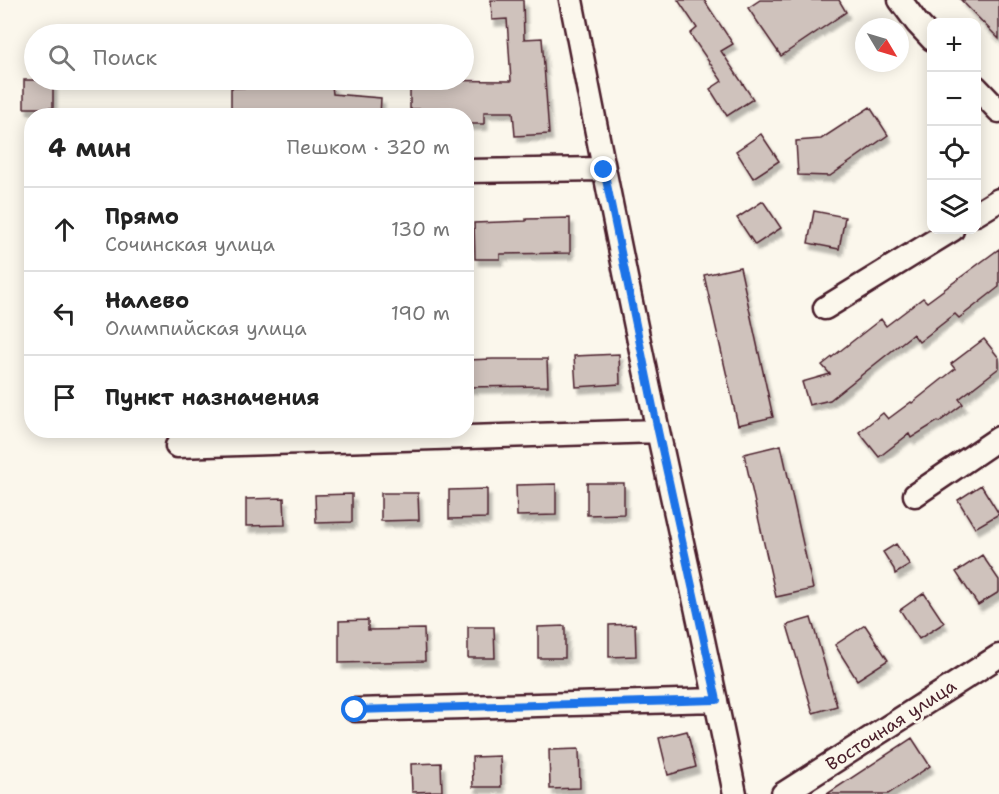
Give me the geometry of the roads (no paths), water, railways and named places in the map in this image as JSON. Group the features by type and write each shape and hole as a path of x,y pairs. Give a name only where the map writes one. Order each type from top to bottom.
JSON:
{"street":[{"path":"571,0 604,170 735,794"},
{"path":"900,0 927,34"},
{"path":"981,92 999,111"},
{"path":"474,171 604,170"},
{"path":"981,211 999,200"},
{"path":"825,308 945,234"},
{"path":"474,437 658,431"},
{"path":"177,446 434,438"},
{"path":"915,495 999,438"},
{"name":"Восточная улица","path":"783,794 999,656"},
{"path":"355,710 717,700"}]}
